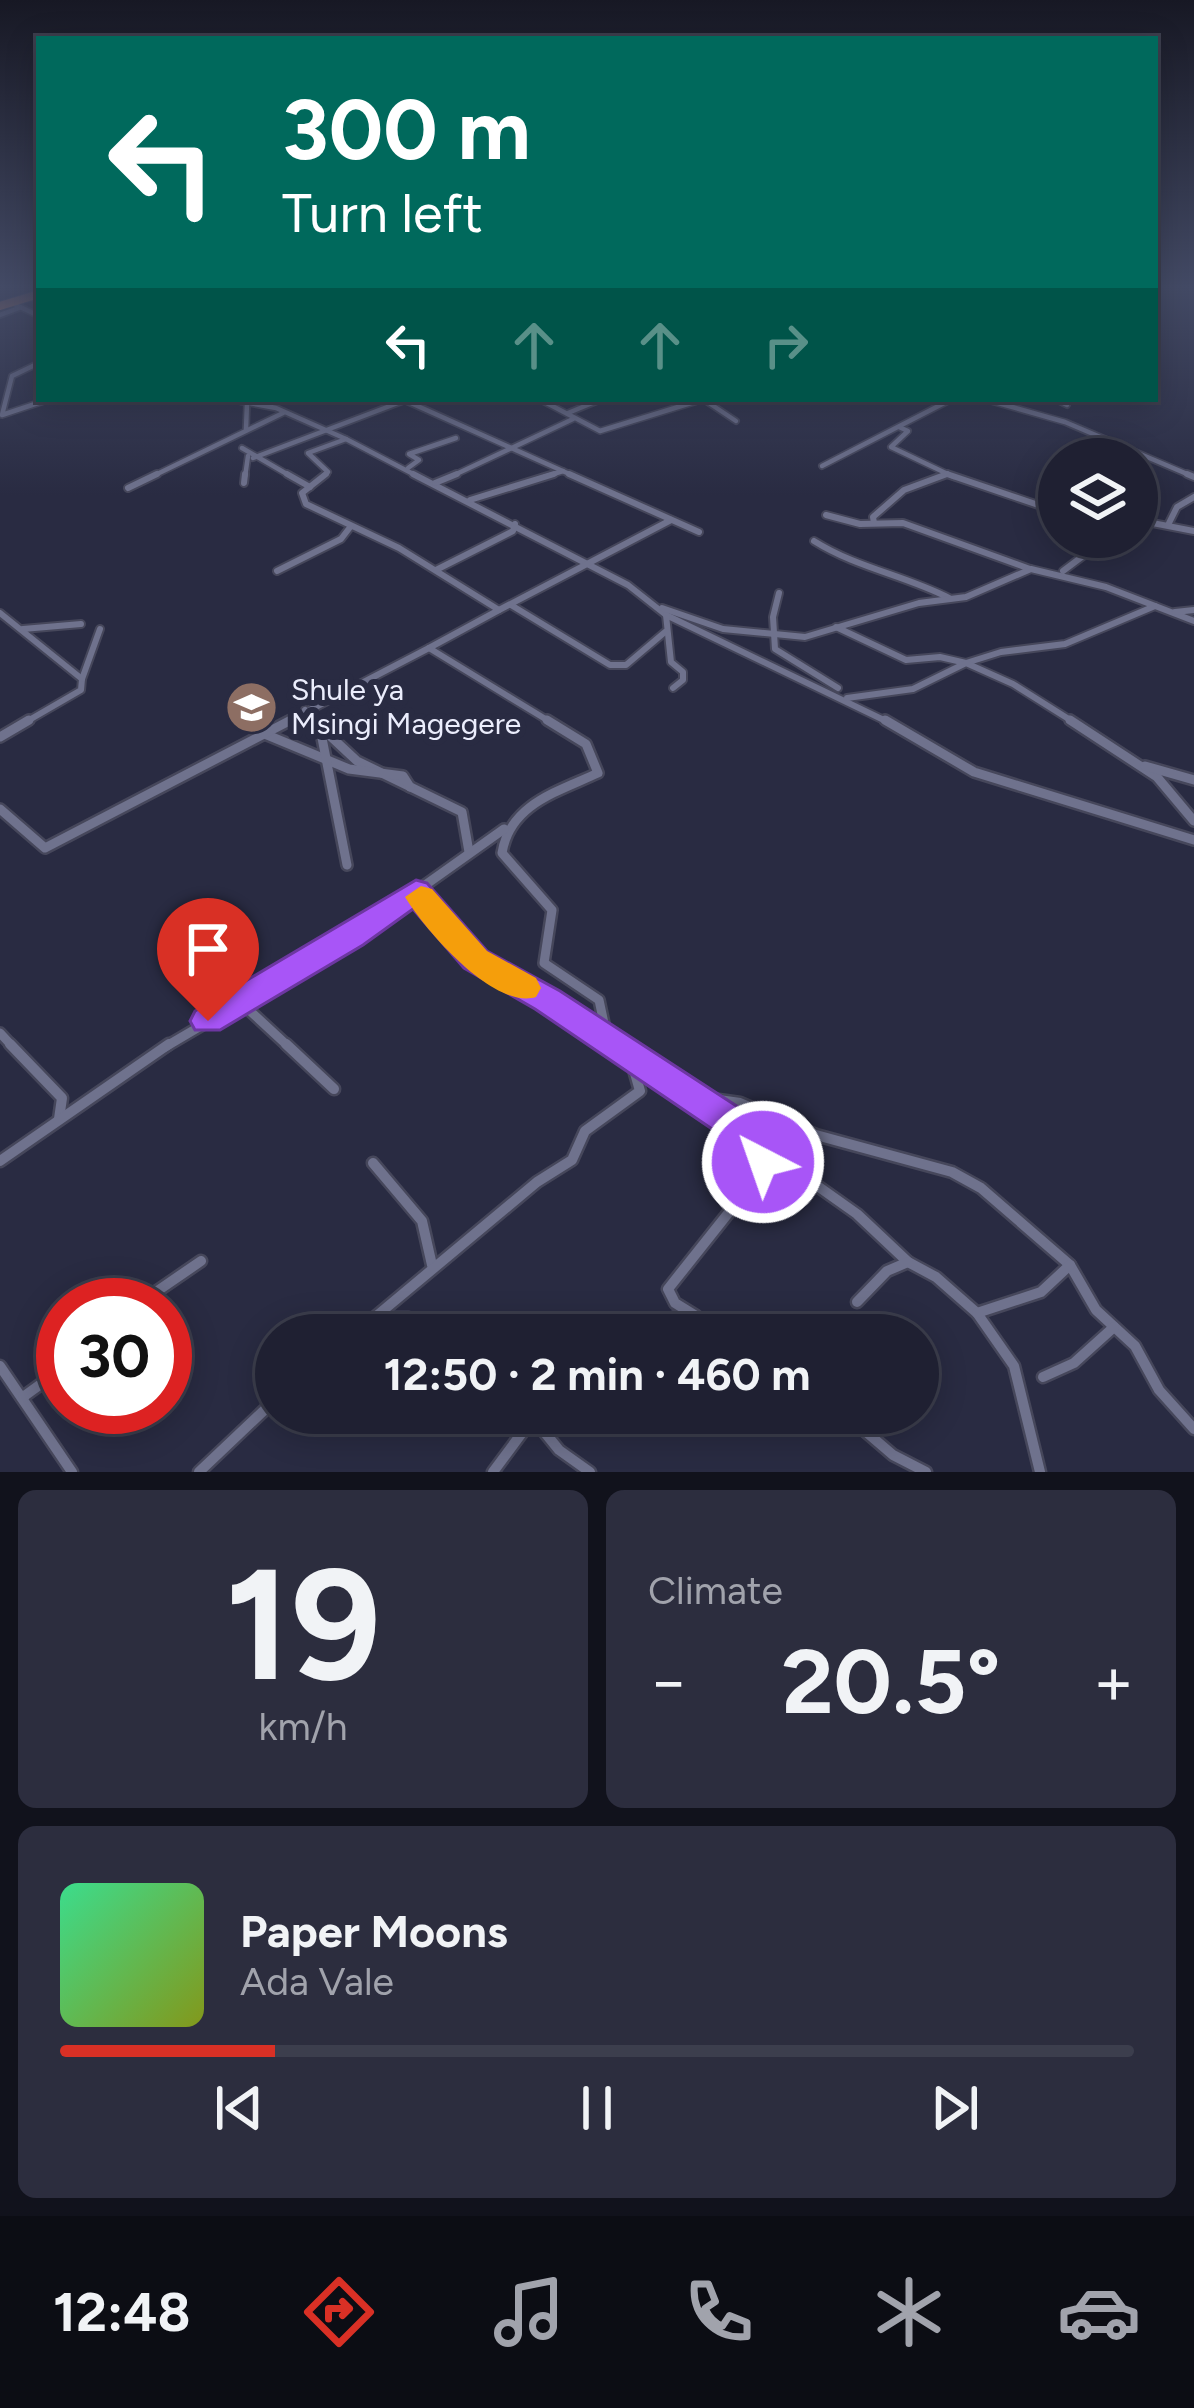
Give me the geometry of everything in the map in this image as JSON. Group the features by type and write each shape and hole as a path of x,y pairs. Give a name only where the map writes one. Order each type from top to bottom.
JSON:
{"street":[{"path":"36,364 12,376 2,415 41,402"},
{"path":"242,402 285,412 435,483 584,562 666,615 845,698 974,772 1194,840"},
{"path":"248,454 397,402"},
{"path":"412,402 699,532"},
{"path":"544,402 600,431 693,402"},
{"path":"435,483 482,466 509,446 596,402"},
{"path":"708,402 736,421"},
{"path":"822,466 946,402"},
{"path":"996,402 1066,422 1194,477"},
{"path":"1060,402 1067,406"},
{"path":"247,403 248,430"},
{"path":"128,488 285,412"},
{"path":"899,427 908,430 891,447 992,493 1038,506"},
{"path":"407,469 419,460 409,454 456,438"},
{"path":"346,439 308,453 328,467 302,493 306,503 436,570 499,610"},
{"path":"244,482 248,454"},
{"path":"248,454 310,487"},
{"path":"468,501 542,474 565,471"},
{"path":"874,523 874,517 904,490 950,474"},
{"path":"1168,525 1177,507 1194,497"},
{"path":"826,515 922,528 1031,569 1156,605 1194,622"},
{"path":"0,809 45,848 259,732 511,605 584,562 673,520"},
{"path":"1158,523 1194,531"},
{"path":"436,570 513,531 515,524"},
{"path":"277,571 341,539 351,532 351,525"},
{"path":"814,542 851,564 916,581 951,598"},
{"path":"1063,571 1081,558"},
{"path":"655,606 723,629 805,637 951,598 1031,569"},
{"path":"779,593 773,616 776,649 784,658 861,700"},
{"path":"511,605 610,665 626,664 665,632"},
{"path":"845,698 861,700 913,689 1001,652 1065,644 1156,605"},
{"path":"1173,613 1194,610"},
{"path":"0,613 46,656 82,679"},
{"path":"666,615 671,662 683,672 683,680 673,688"},
{"path":"22,630 82,624"},
{"path":"835,627 906,660 930,657 966,664 1012,684 1157,777 1194,821"},
{"path":"0,737 81,690 100,629"},
{"path":"0,1161 246,998 352,937 506,828 533,803 598,772 586,744 429,647"},
{"path":"305,710 321,735 373,776"},
{"path":"259,732 463,812 469,854"},
{"path":"321,735 347,865"},
{"path":"1138,764 1194,780"},
{"path":"379,1314 572,1160 585,1131 640,1091 629,1054 605,1028 599,1000 544,963 558,922 554,907 502,853 506,828"},
{"path":"416,891 476,959 761,1142 976,1313 1014,1366 1040,1472"},
{"path":"246,998 249,1010 334,1089"},
{"path":"0,1033 62,1098 59,1119"},
{"path":"691,1096 740,1103 816,1135 952,1172 982,1187 1070,1265 1096,1310 1135,1346 1159,1390 1194,1429"},
{"path":"693,1314 675,1303 668,1289 753,1182 763,1162 761,1142"},
{"path":"373,1163 422,1221 433,1267"},
{"path":"176,1278 201,1261"},
{"path":"857,1302 887,1271 908,1262"},
{"path":"976,1313 1041,1292 1070,1265"},
{"path":"1042,1377 1074,1363 1114,1327"},
{"path":"0,1366 72,1472"},
{"path":"23,1397 36,1388"},
{"path":"199,1472 255,1419"},
{"path":"493,1472 522,1434"},
{"path":"548,1434 559,1450 590,1472"},
{"path":"868,1434 893,1455 926,1472"}],"slow traffic":[{"path":"421,897 449,934 476,959 524,988"}],"place":[{"name":"Shule ya Msingi Magegere","path":"252,707"}],"route":[{"path":"208,1021 352,937 416,891 449,934 476,959 548,1000 761,1142 763,1162"}]}
